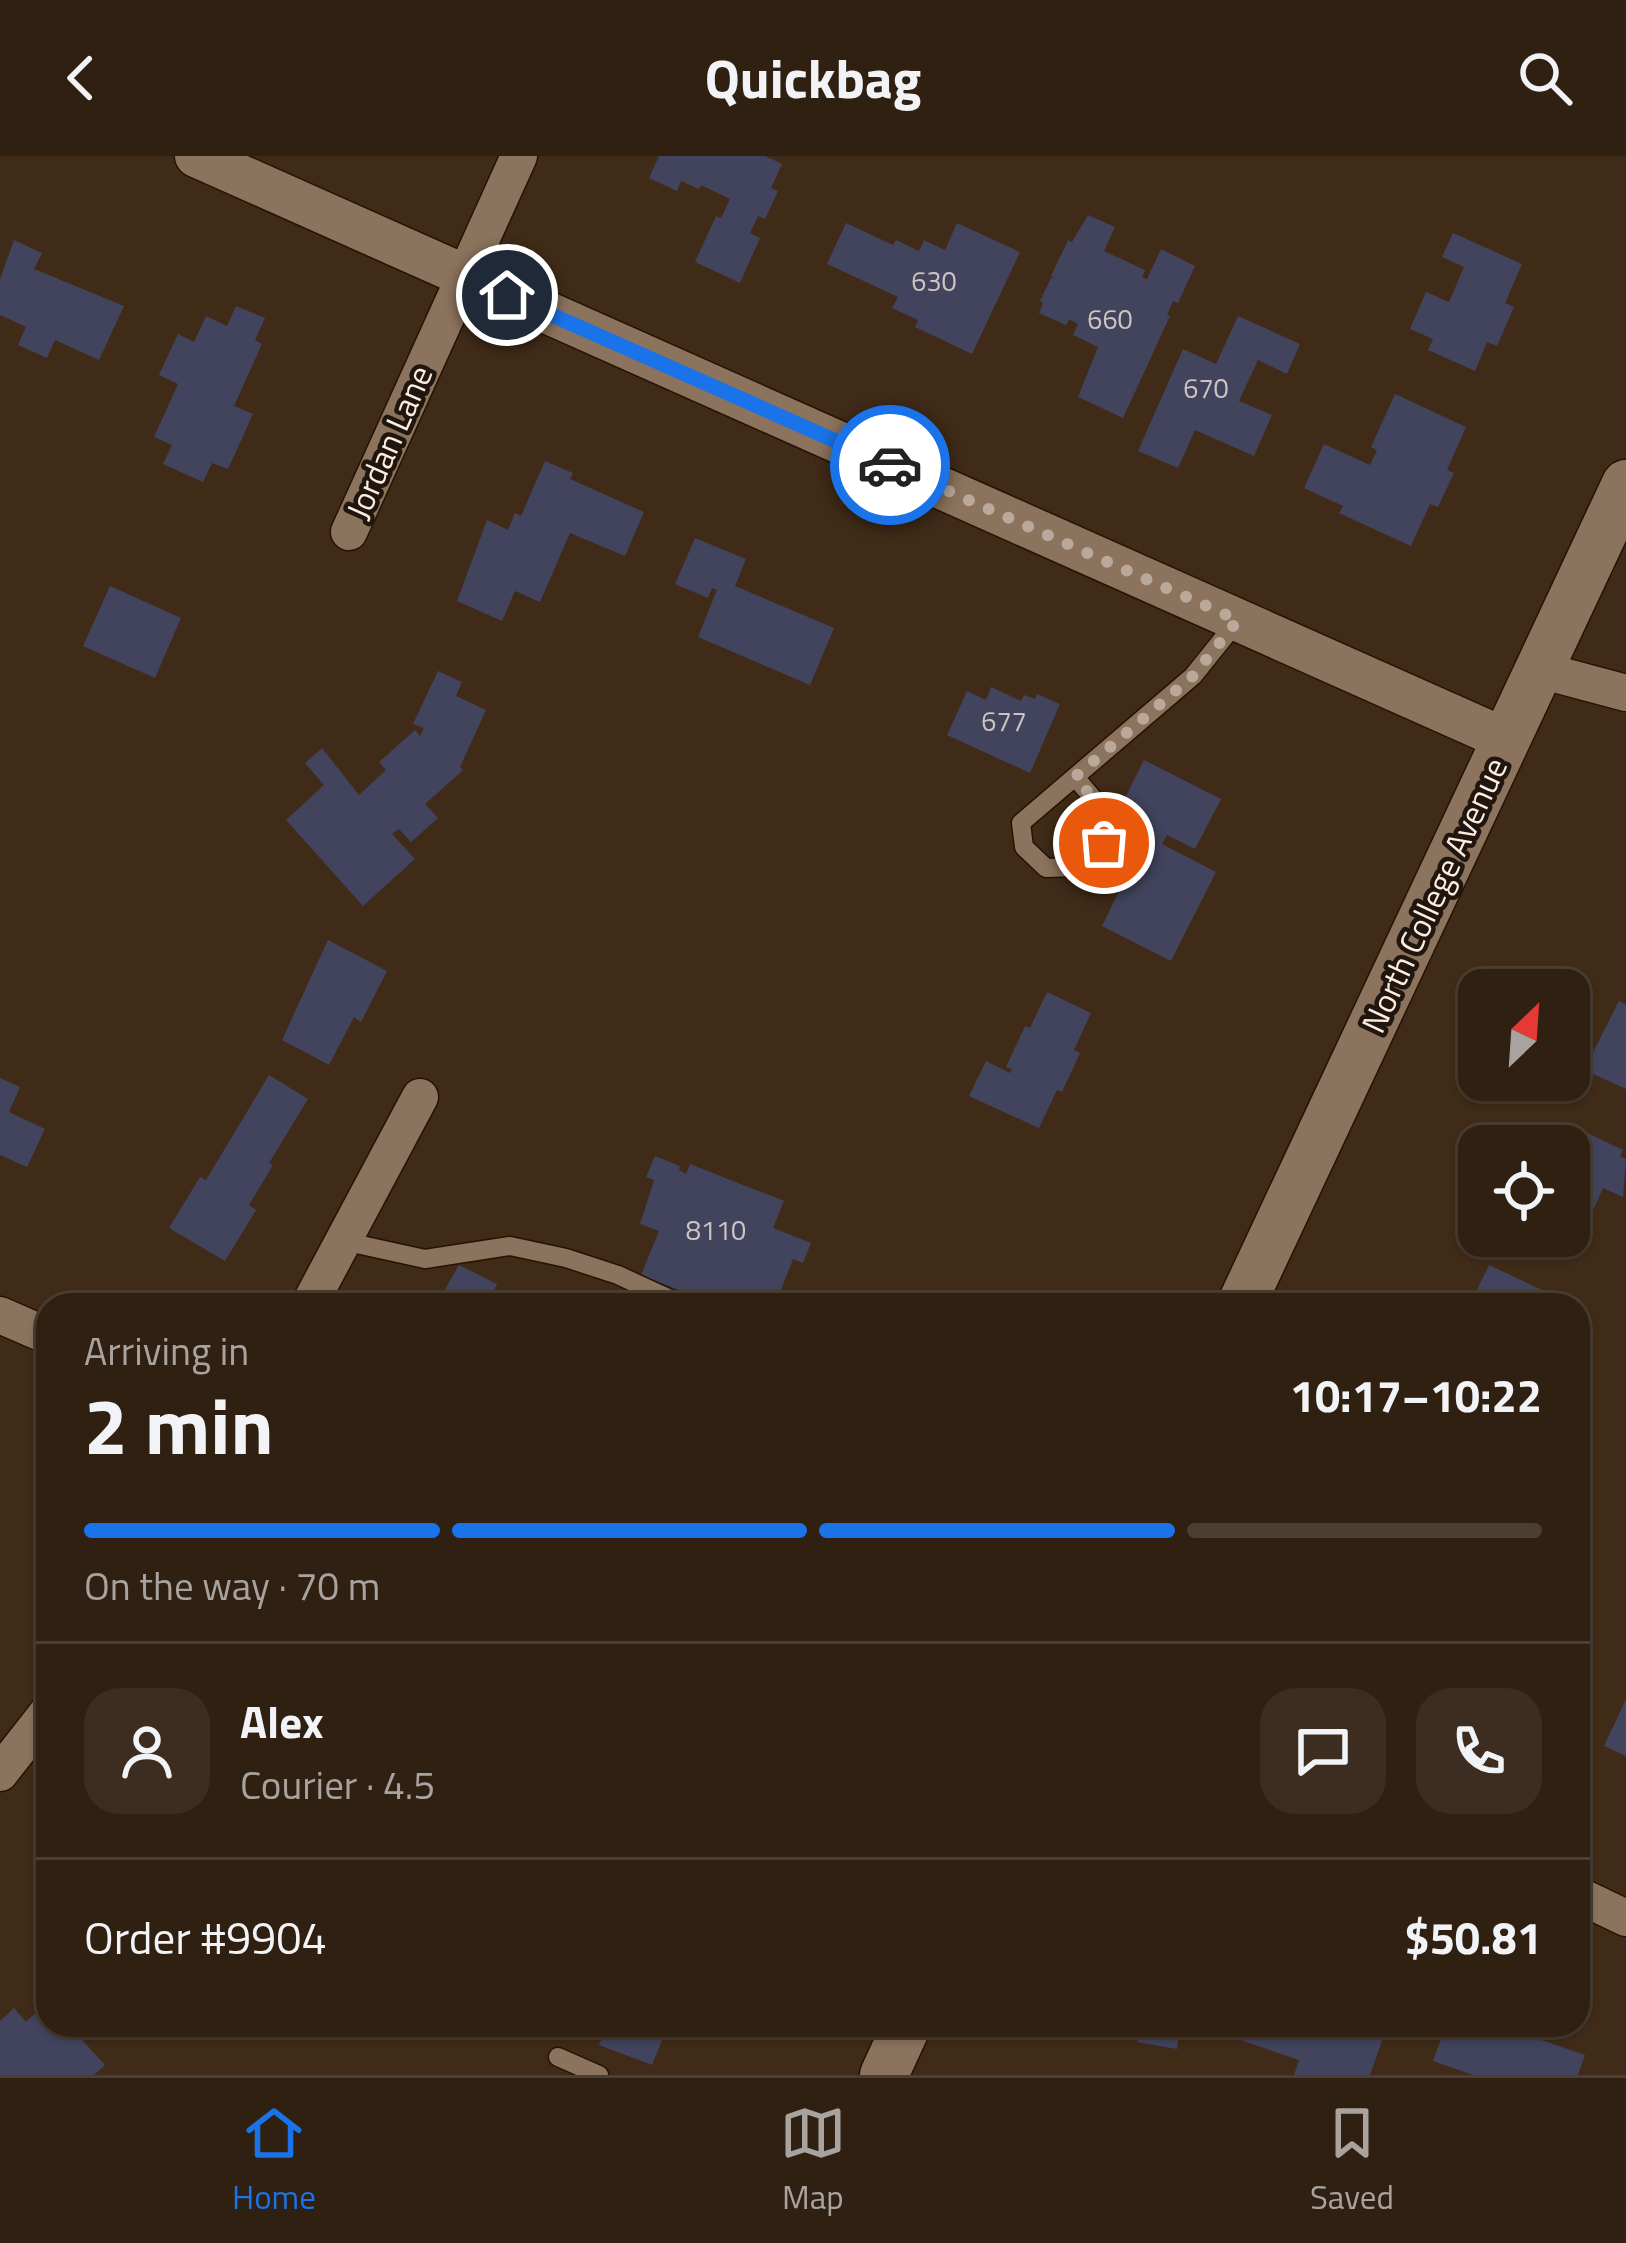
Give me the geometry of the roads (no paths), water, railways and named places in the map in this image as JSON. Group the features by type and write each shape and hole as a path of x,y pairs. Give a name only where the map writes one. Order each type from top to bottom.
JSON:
{"main road":[{"name":"North College Avenue","path":"1247,1293 1626,484"},
{"path":"884,2075 901,2037"}],"street":[{"path":"196,156 1507,740"},
{"name":"Jordan Lane","path":"349,532 519,156"},
{"path":"1540,670 1626,693"},
{"path":"315,1293 421,1097"},
{"path":"0,1315 36,1331"},
{"path":"0,1773 36,1727"},
{"path":"1590,1901 1626,1918"}],"lane":[{"path":"1075,777 1108,816 1104,843 1079,867 1046,868 1024,847 1021,823 1193,676 1238,620"},
{"path":"343,1241 424,1259 510,1246 566,1258 657,1293"},
{"path":"558,2057 599,2075"}]}
